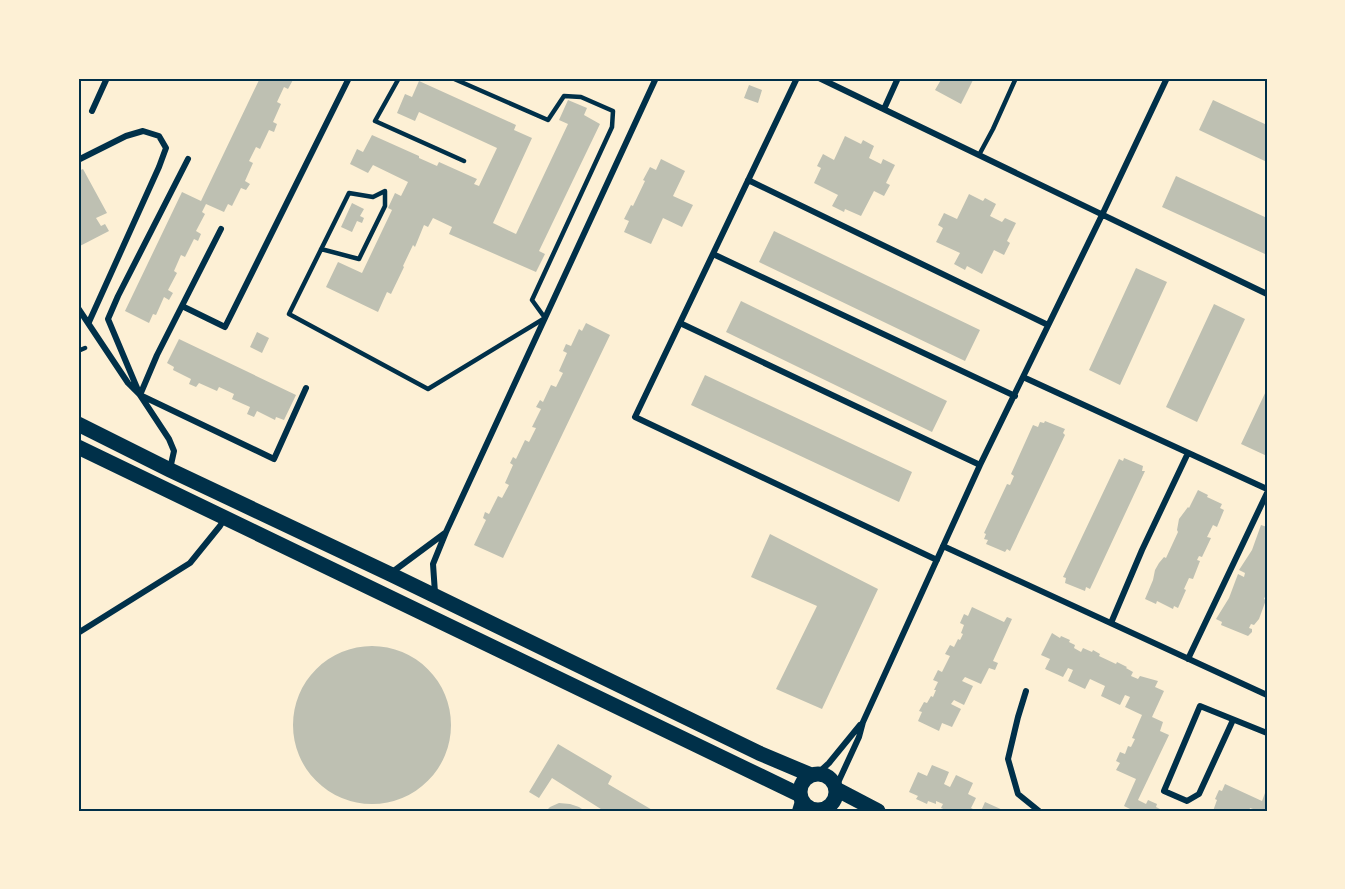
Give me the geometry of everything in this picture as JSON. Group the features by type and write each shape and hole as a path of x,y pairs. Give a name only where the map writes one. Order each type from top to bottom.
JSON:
{"main road":[{"path":"78,424 759,753 814,774 829,777 836,788 878,811"},
{"path":"78,447 814,810 827,810 835,799 836,788"},
{"path":"799,801 804,780 814,774"}],"street":[{"path":"92,111 107,78"},
{"path":"182,306 225,327 349,78"},
{"path":"435,596 433,564 446,532 656,78"},
{"path":"797,78 635,417 936,560"},
{"path":"819,78 1267,294"},
{"path":"884,109 898,78"},
{"path":"836,788 859,737 862,722 980,465 1167,78"},
{"path":"78,160 126,136 143,131 159,136 166,148 89,322"},
{"path":"170,470 174,451 169,439 140,395 108,319 188,159"},
{"path":"748,180 1048,325"},
{"path":"140,395 157,355 221,229"},
{"path":"713,254 1015,396"},
{"path":"78,308 128,383 140,395 274,459 306,388"},
{"path":"680,323 980,465"},
{"path":"1023,377 1267,491 1188,659"},
{"path":"1111,623 1142,550 1188,453"},
{"path":"78,633 190,562 225,518"},
{"path":"390,574 446,532"},
{"path":"943,546 1267,694"},
{"path":"1026,691 1008,759 1018,794 1039,811"},
{"path":"1233,720 1199,794 1187,801 1164,791 1200,706 1267,733"},
{"path":"814,774 828,763 862,722"}],"lane":[{"path":"399,78 375,121 464,161"},
{"path":"321,249 359,259 385,206 385,191 373,197 348,193 289,315 428,389 545,318 532,300 612,127 613,111 581,97 564,96 548,120 452,78"},
{"path":"979,155 1016,78"},
{"path":"78,351 85,348"}],"building":[{"path":"260,78 294,78 288,89 284,87 277,102 281,104 273,122 277,124 274,132 269,130 260,149 256,147 249,161 253,163 245,181 250,184 246,190 241,188 232,206 228,204 224,212 206,204 202,212 205,214 196,231 201,234 198,241 194,239 185,257 181,255 174,271 177,273 168,290 173,293 169,300 164,297 156,315 153,314 149,323 125,311 182,192 201,201"},
{"path":"942,78 974,78 961,104 935,90"},
{"path":"419,81 516,125 514,130 532,138 493,223 516,234 568,124 559,120 568,100 587,108 584,115 600,124 539,251 545,254 536,272 449,234 452,227 433,218 428,227 424,225 391,294 387,292 378,312 326,287 338,262 362,273 392,210 388,208 395,193 401,196 408,182 373,165 368,173 350,164 357,149 363,152 372,135 437,166 439,162 477,179 474,184 479,186 497,148 419,112 415,121 397,113 405,94 412,97"},
{"path":"749,85 762,90 758,103 744,98"},
{"path":"1213,100 1267,125 1267,162 1199,130"},
{"path":"845,136 861,144 863,140 874,146 869,158 881,164 883,159 895,165 886,183 890,185 884,196 874,191 861,216 832,206 838,195 814,183 821,168 817,166 823,154 834,160"},
{"path":"661,159 685,171 673,196 693,205 682,227 663,218 651,244 624,232 629,221 624,219 631,205 633,206 650,167 656,170"},
{"path":"83,169 107,213 96,218 101,226 105,224 109,231 78,247 78,171"},
{"path":"1176,176 1267,218 1265,254 1162,207"},
{"path":"969,194 983,201 985,198 996,204 990,216 1002,222 1005,218 1016,223 1007,241 1010,243 1004,255 994,250 982,274 967,266 965,270 954,264 960,253 936,242 943,228 938,225 944,213 957,219"},
{"path":"352,203 364,209 360,216 364,218 362,223 357,221 352,232 341,227"},
{"path":"774,231 980,330 965,361 759,262"},
{"path":"1136,268 1167,282 1120,385 1089,370"},
{"path":"741,301 947,401 932,432 726,332"},
{"path":"1214,304 1245,319 1197,422 1166,407"},
{"path":"586,323 610,335 503,558 474,545 486,520 483,518 485,512 489,514 498,496 502,498 509,485 505,483 513,465 510,463 513,457 516,459 525,440 529,442 536,428 532,427 541,409 536,407 540,400 543,402 551,385 556,387 563,373 559,371 567,353 563,351 566,344 571,346 579,329 582,331"},
{"path":"257,332 269,338 262,353 250,347"},
{"path":"179,339 296,395 284,420 276,417 275,420 257,411 254,417 247,414 250,407 232,399 234,394 219,387 217,391 199,383 196,387 189,384 191,379 173,370 174,367 167,363"},
{"path":"705,375 912,472 899,502 691,405"},
{"path":"1267,389 1267,456 1241,444"},
{"path":"1045,421 1065,429 1063,433 1065,435 1010,551 1007,549 1005,552 986,544 988,540 984,539 986,534 984,533 1007,484 1010,485 1014,476 1011,474 1033,425 1038,427 1040,422"},
{"path":"1124,458 1143,466 1142,471 1145,471 1090,589 1086,587 1085,591 1065,583 1066,578 1063,577 1119,459 1123,461"},
{"path":"1198,490 1222,504 1220,508 1224,510 1217,527 1213,525 1207,537 1211,538 1202,557 1199,556 1197,560 1200,561 1193,579 1189,578 1178,608 1174,606 1173,609 1157,601 1156,604 1145,599 1155,570 1164,557 1166,558 1178,532 1179,519 1189,508"},
{"path":"1261,525 1267,527 1267,592 1259,619 1254,625 1251,624 1249,628 1252,632 1248,636 1221,625 1222,622 1216,619 1229,598 1238,574 1244,577 1245,573 1239,570 1252,550"},
{"path":"770,534 878,589 822,709 776,689 817,606 751,577"},
{"path":"972,607 1004,622 1007,617 1012,619 993,661 998,663 995,670 989,668 981,684 965,677 962,681 973,686 964,705 954,700 951,704 961,709 952,727 942,723 939,731 918,721 922,712 919,711 924,702 927,703 931,696 933,697 938,682 933,680 938,670 942,672 950,656 945,654 950,645 954,647 958,639 960,640 964,625 960,623 964,614 968,616"},
{"path":"1052,633 1070,640 1069,642 1075,645 1074,648 1081,652 1083,648 1092,652 1093,650 1100,654 1099,656 1127,667 1133,672 1131,676 1158,681 1155,687 1164,691 1152,717 1163,722 1160,731 1169,735 1138,800 1146,804 1148,800 1157,804 1156,807 1164,811 1134,811 1124,806 1136,779 1116,770 1120,763 1116,761 1120,752 1125,754 1128,746 1131,747 1135,739 1132,738 1142,715 1125,707 1130,697 1125,695 1120,705 1101,696 1105,686 1090,679 1085,689 1068,681 1073,670 1068,668 1063,677 1045,669 1050,659 1041,655"},
{"path":"372,646 402,652 428,669 445,695 451,725 445,755 428,781 402,798 372,804 342,798 316,781 299,755 293,725 299,695 316,669 342,652"},
{"path":"558,744 612,776 608,784 654,811 604,811 552,778 539,798 529,792"},
{"path":"932,765 949,772 944,784 950,787 956,775 973,783 968,794 976,798 971,808 977,811 948,811 941,808 943,804 928,801 927,804 916,799 918,796 909,792 918,772 927,776"},
{"path":"1225,784 1262,801 1265,793 1267,794 1267,811 1250,808 1249,811 1213,811 1219,790 1222,791"},
{"path":"985,802 1005,811 981,811"},
{"path":"559,803 570,804 585,811 546,811"}]}
